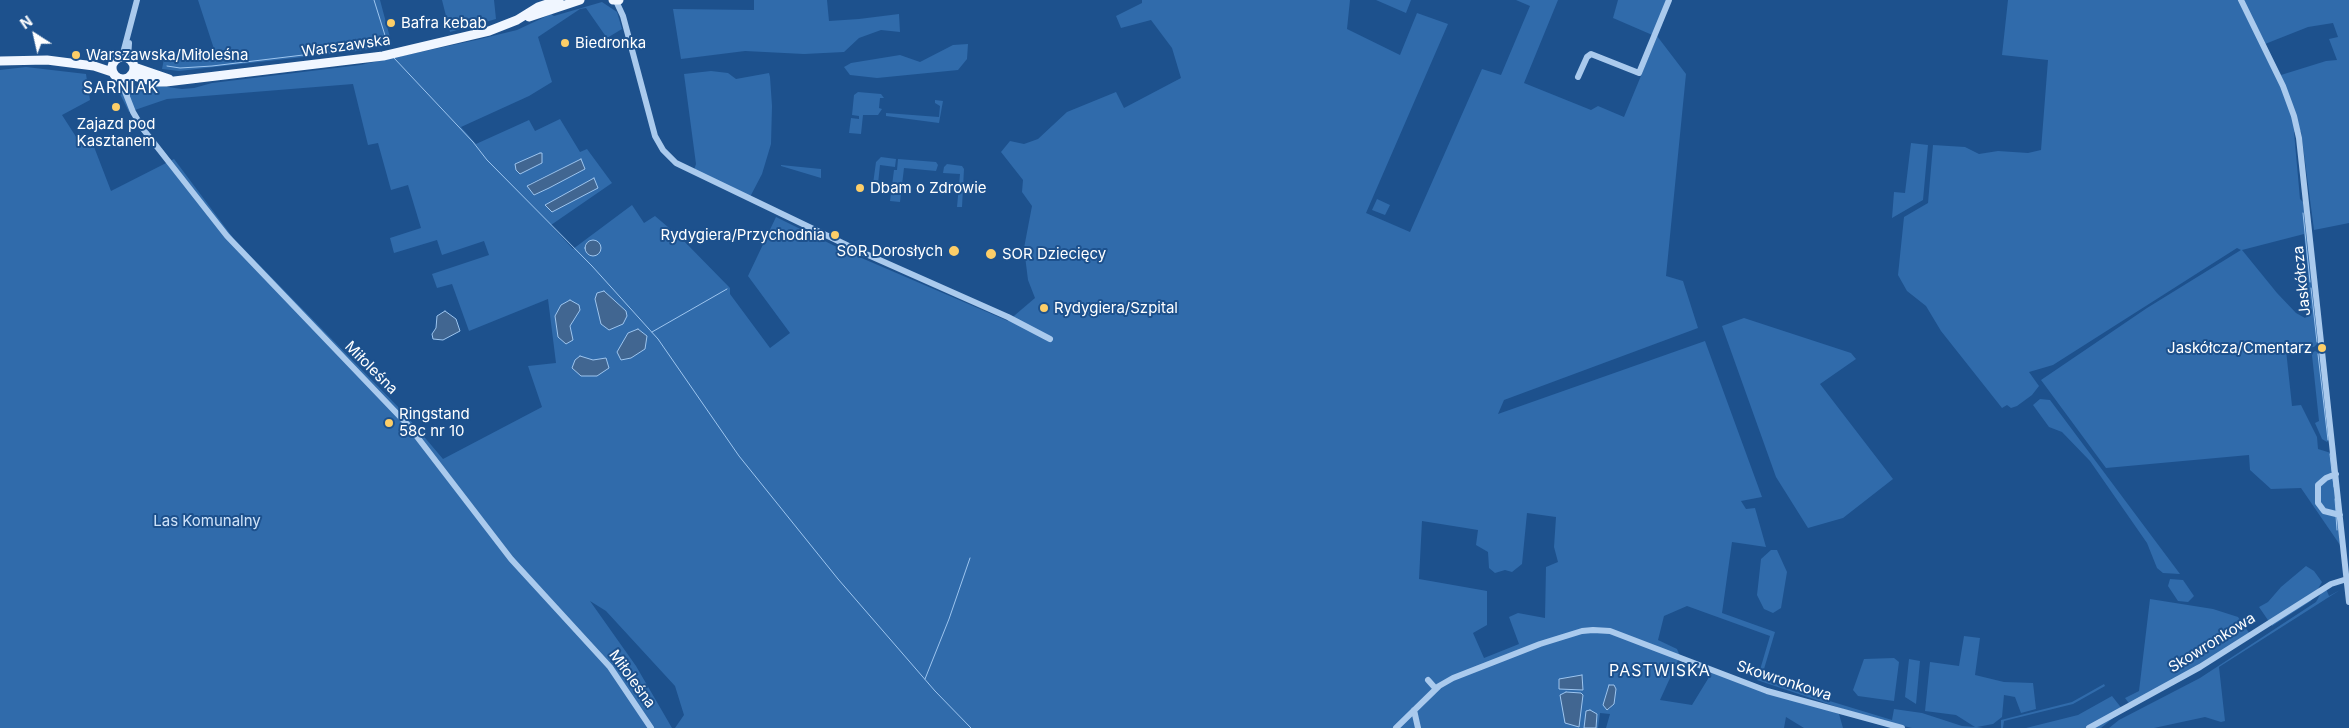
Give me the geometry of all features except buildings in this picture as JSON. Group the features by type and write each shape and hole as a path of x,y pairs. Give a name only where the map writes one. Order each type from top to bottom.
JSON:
{"main road":[{"name":"Warszawska","path":"128,75 154,82 366,59 478,34 517,20 538,7 564,1 580,0"},
{"path":"113,67 125,58 128,75"},
{"path":"0,61 47,60 113,67 128,75"}],"street":[{"path":"125,58 138,0"},
{"path":"618,0 651,126 663,150 676,163 857,250 1016,320 1050,339"},
{"path":"1578,76 1587,57 1591,54 1639,72 1669,0"},
{"name":"Jaskółcza","path":"2241,0 2286,92 2298,133 2349,602"},
{"name":"Miłoleśna","path":"128,75 127,99 143,129 227,236 408,425 512,559 610,667 651,728"},
{"path":"2336,474 2318,484 2318,503 2324,511 2340,515"},
{"name":"Skowronkowa","path":"2089,728 2200,667 2331,584 2347,579"},
{"name":"Skowronkowa","path":"1396,728 1436,689 1457,676 1540,644 1582,631 1601,630 1782,696 1902,728"},
{"path":"1428,680 1436,689"},
{"path":"1414,710 1418,728"}],"green space":[{"path":"198,0 380,0 392,45 357,51 179,71 162,69 165,54 215,52"},
{"path":"442,0 494,0 496,19 450,32"},
{"path":"754,0 827,0 829,21 899,14 900,32 881,30 859,38 844,52 804,54 745,51 681,59 673,9 754,10"},
{"name":"Las Komunalny","path":"1142,0 1350,0 1347,29 1400,55 1417,13 1448,24 1366,213 1410,232 1482,69 1501,75 1530,6 1516,0 1558,0 1524,83 1591,110 1598,106 1624,117 1657,37 1613,18 1618,0 1671,0 1657,36 1686,74 1666,276 1683,281 1698,328 1504,400 1498,414 1705,341 1762,497 1741,501 1746,509 1755,508 1766,547 1732,542 1722,613 1775,632 1764,669 1777,685 1892,720 1894,709 1922,713 1962,726 1975,727 1956,715 1925,711 1930,662 1959,666 1964,636 1980,638 1975,675 2004,682 2033,683 2036,709 2021,713 2015,697 2004,695 2002,717 1993,724 1977,727 1984,728 1912,728 1873,719 1757,680 1770,636 1687,606 1664,616 1658,640 1677,649 1680,656 1660,700 1692,705 1714,669 1839,714 1843,728 1804,728 1786,717 1784,728 1606,728 1610,714 1600,713 1598,728 1596,728 1597,722 1585,721 1584,728 675,728 684,715 675,686 606,611 590,601 636,666 672,728 0,728 0,70 26,67 86,74 90,100 62,115 80,143 91,139 111,191 174,159 234,239 404,413 443,459 542,407 528,366 556,363 548,299 469,331 452,284 437,288 432,274 489,255 484,241 442,255 437,240 394,253 390,238 421,228 408,185 391,190 378,143 368,145 353,84 167,99 129,112 118,90 146,84 182,89 194,88 212,83 360,65 517,30 551,14 554,16 602,2 617,12 622,29 607,38 586,8 580,9 538,37 552,82 529,96 461,127 476,144 529,120 535,131 560,119 580,152 587,149 612,183 551,225 573,249 632,205 644,223 655,216 682,239 730,288 730,294 770,348 790,333 748,276 776,217 843,250 1008,321 1035,298 1028,280 1024,248 1032,206 1022,192 1023,180 1001,152 1010,141 1024,144 1038,139 1067,112 1116,92 1124,108 1181,78 1172,48 1151,20 1121,28 1116,16 1142,3","holes":["580,160 585,169 535,195 529,184","1527,513 1556,517 1554,547 1558,562 1546,567 1545,618 1518,613 1509,617 1519,644 1484,658 1473,633 1487,625 1487,591 1419,579 1422,521 1478,530 1476,545 1488,552 1489,568 1495,573 1505,570 1512,572 1522,564","1609,685 1616,689 1610,709 1603,705"]},
{"path":"1376,0 1411,0 1406,13"},
{"path":"2008,0 2349,0 2349,223 2314,230 2301,131 2294,132 2300,199 2303,202 2318,343 2314,347 2286,350 2292,406 2301,405 2317,437 2318,449 2331,453 2340,545 2301,488 2271,489 2250,470 2249,455 2106,468 2041,380 2147,308 2241,250 2237,248 2053,365 2029,372 2039,386 2032,395 2011,408 2007,405 2002,408 1941,331 1926,306 1907,291 1898,275 1904,217 1928,203 1933,145 1965,147 1979,154 1998,151 2028,153 2041,150 2048,60 2002,55","holes":["2333,23 2338,37 2329,39 2337,60 2326,61 2281,75 2265,44 2308,27","2304,234 2308,275 2304,276 2308,315 2305,318 2296,313 2277,293 2242,250"]},
{"path":"968,44 967,59 958,70 877,78 850,75 844,67 851,63 900,55 920,62 953,45"},
{"path":"711,71 728,73 736,79 769,73 772,106 771,144 762,174 750,197 694,170 696,164 684,74"},
{"path":"858,92 881,94 884,98 880,98 879,108 882,109 878,115 863,115 861,134 849,133 851,118 859,119 859,116 852,115 854,95"},
{"path":"935,100 943,101 939,123 886,116 886,113 939,117 940,106 935,103"},
{"path":"1911,143 1928,145 1923,200 1892,218 1894,192 1905,193"},
{"path":"881,157 896,159 895,167 880,165 878,184 873,184 876,162"},
{"path":"898,159 936,162 938,165 936,171 904,168 900,202 890,201 894,170 897,170"},
{"path":"947,164 962,166 964,169 962,207 957,207 960,174 943,173 944,167"},
{"path":"781,166 821,169 821,178"},
{"path":"1377,199 1390,205 1385,215 1372,210"},
{"path":"1744,318 1851,353 1856,359 1820,384 1893,479 1843,518 1808,528 1776,477 1722,326"},
{"path":"2315,351 2319,353 2329,439 2327,442 2322,439 2315,423 2319,421 2312,355 2309,355"},
{"path":"2040,399 2050,400 2180,574 2163,573 2157,568 2147,543 2090,461 2062,432 2049,427 2033,405"},
{"path":"1771,550 1777,550 1787,572 1781,608 1773,613 1764,609 1757,595 1761,559"},
{"path":"2306,566 2314,571 2322,582 2311,601 2272,626 2259,607 2268,602 2281,587"},
{"path":"2170,579 2183,580 2194,596 2188,602 2178,601 2168,586"},
{"path":"2325,586 2329,596 2340,590 2219,667 2225,721 2221,722 2205,717 2154,728 2109,728 2119,720 2200,678 2316,602"},
{"path":"2150,599 2213,609 2238,617 2252,637 2184,679 2131,706 2125,698 2139,691"},
{"path":"1894,658 1899,662 1894,701 1858,696 1853,690 1864,659"},
{"path":"1909,659 1920,661 1916,704 1905,697"},
{"path":"2104,684 2105,686 2073,704 2004,721 2003,728 2001,728 2001,720 2072,702"},
{"path":"2112,696 2123,710 2101,728 2026,728 2078,715"}],"shaded area":[{"path":"542,153 542,163 520,174 516,170 515,164"},
{"path":"581,159 585,169 549,188 534,195 527,186"},
{"path":"594,178 598,188 552,212 545,205"},
{"path":"593,240 601,248 593,256 585,248"},
{"path":"604,291 626,311 627,316 623,324 609,330 601,324 595,299 597,293"},
{"path":"570,300 579,305 580,310 570,326 573,340 566,344 558,337 555,316 561,305"},
{"path":"445,311 456,319 460,331 443,340 433,339 432,334 436,328 437,316"},
{"path":"638,329 647,336 645,349 631,358 621,360 617,352 628,333"},
{"path":"580,356 593,360 606,358 609,368 597,376 581,376 572,368 575,360"},
{"path":"1582,675 1583,690 1559,689 1559,679"},
{"path":"1609,685 1614,685 1616,689 1614,704 1607,710 1603,705"},
{"path":"1566,692 1581,693 1583,695 1579,727 1565,723 1560,695"},
{"path":"1590,710 1597,714 1596,728 1584,728 1586,711"}],"waterway":[{"path":"374,0 388,45"},
{"path":"167,66 180,68 212,66 378,46"},
{"path":"394,58 473,142 487,160 592,266 658,339 739,456 838,579 935,691 971,728"},
{"path":"2303,213 2310,282"},
{"path":"2311,288 2317,342"},
{"path":"652,332 727,289"},
{"path":"2318,354 2328,440"},
{"path":"2330,454 2332,472"},
{"path":"2333,479 2334,487"},
{"path":"2335,499 2336,512"},
{"path":"2336,516 2337,530"},
{"path":"925,679 949,619 970,558"}],"place":[{"name":"Bafra kebab","path":"391,23"},
{"name":"Biedronka","path":"565,43"},
{"name":"Warszawska/Miłoleśna","path":"76,55"},
{"name":"Zajazd pod Kasztanem","path":"116,107"},
{"name":"Dbam o Zdrowie","path":"860,188"},
{"name":"Rydygiera/Przychodnia","path":"835,235"},
{"name":"SOR Dorosłych","path":"954,251"},
{"name":"SOR Dziecięcy","path":"991,254"},
{"name":"Rydygiera/Szpital","path":"1044,308"},
{"name":"Jaskółcza/Cmentarz","path":"2322,348"},
{"name":"Ringstand 58c nr 10","path":"389,423"}],"district":[{"name":"SARNIAK","path":"121,88"},
{"name":"PASTWISKA","path":"1660,671"}]}
